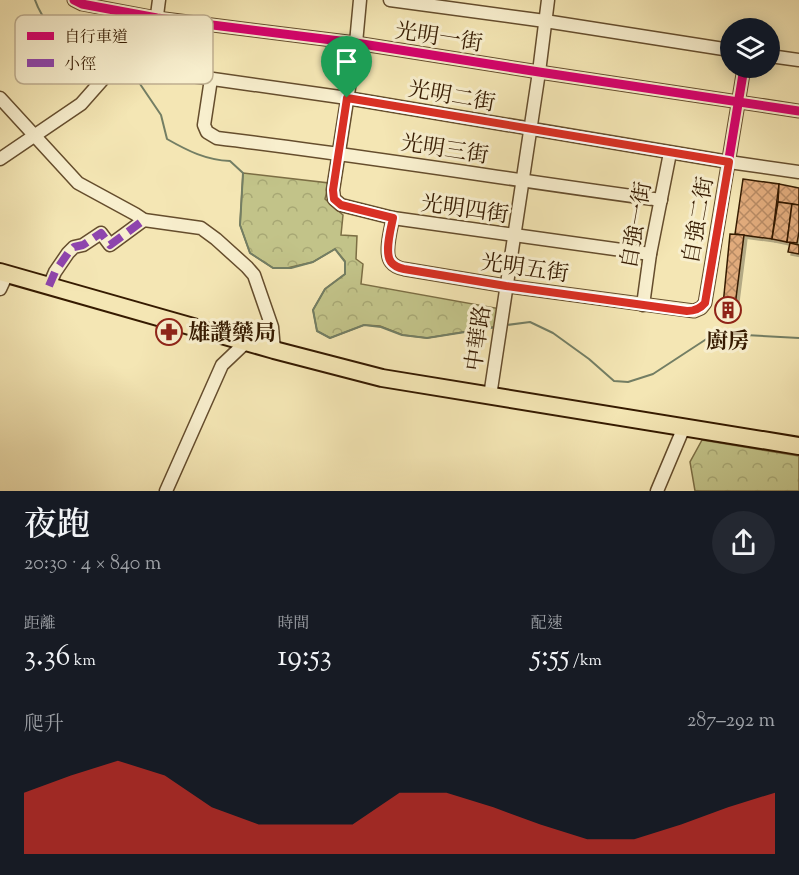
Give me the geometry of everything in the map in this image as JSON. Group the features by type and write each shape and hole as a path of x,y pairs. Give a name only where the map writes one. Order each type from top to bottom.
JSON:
{"main road":[{"path":"2,278 49,286 382,378 799,446"}],"street":[{"name":"光明一街","path":"74,0 82,4 141,15"},
{"name":"光明二街","path":"157,15 159,0"},
{"name":"光明四街","path":"360,0 356,43 333,190 334,199 341,205 393,218 650,254"},
{"path":"390,0 720,48"},
{"name":"中華路","path":"490,396 548,0"},
{"name":"光明一街","path":"213,25 356,43 799,111"},
{"path":"780,57 799,60"},
{"name":"自強二街","path":"701,308 705,303 743,78"},
{"name":"光明二街","path":"213,79 347,98 670,153 799,172"},
{"path":"0,159 81,104 99,84"},
{"name":"光明三街","path":"210,84 204,125 207,132 217,138 339,153 661,200"},
{"path":"0,98 78,183 144,220 201,228 216,239 254,274 272,327 274,350"},
{"name":"自強一街","path":"643,305 650,254 670,153"},
{"name":"光明五街","path":"393,218 387,253 389,261 396,267 506,286 687,311 701,308"},
{"path":"49,286 55,272 74,247 83,245 101,233 110,245 144,220"},
{"path":"166,491 222,365 242,346 243,341"},
{"path":"657,491 684,427"}],"green space":[{"path":"243,173 329,183 325,199 343,215 341,235 357,236 356,259 363,264 361,284 501,309 499,326 427,338 403,335 380,326 364,325 330,338 317,331 313,310 325,289 345,274 345,261 335,249 313,262 287,268 273,268 250,253 240,225"},
{"path":"702,440 799,456 799,491 695,491 690,462"}],"building":[{"path":"743,179 779,184 772,239 735,234"},
{"path":"779,184 799,188 799,205 778,202"},
{"path":"778,202 792,204 787,242 772,239"},
{"path":"792,204 799,205 797,243 787,242"},
{"path":"730,234 744,235 735,306 723,305"},
{"path":"790,243 799,245 799,254 788,252"},
{"name":"廚房","path":"723,305 735,306 734,316 722,315"}],"waterway":[{"path":"35,0 43,15"},
{"path":"140,84 161,115 167,139 197,154 230,161 243,173 240,225 250,253 273,268 291,268 313,262 335,249 345,262 345,274 325,289 313,310 317,331 330,338 364,325 381,327 402,335 427,338 497,327"},
{"path":"507,325 530,322 553,333 589,359 614,381 628,382 653,374 708,338 726,334 799,338"}],"marked path":[{"path":"49,286 55,272 74,247 83,245 101,233 110,245 144,220"}],"cycle path":[{"path":"74,0 82,4 141,15"},
{"path":"213,25 356,43 799,111"},
{"path":"393,218 388,253 391,262 400,268 506,286 694,311 705,303 742,78"}],"place":[{"name":"廚房","path":"728,310"},
{"name":"雄讚藥局","path":"169,332"}],"route":[{"path":"347,98 729,162 705,303 701,308 687,311 506,286 396,267 389,261 387,253 393,218 341,205 334,199 333,190 347,98"}]}
